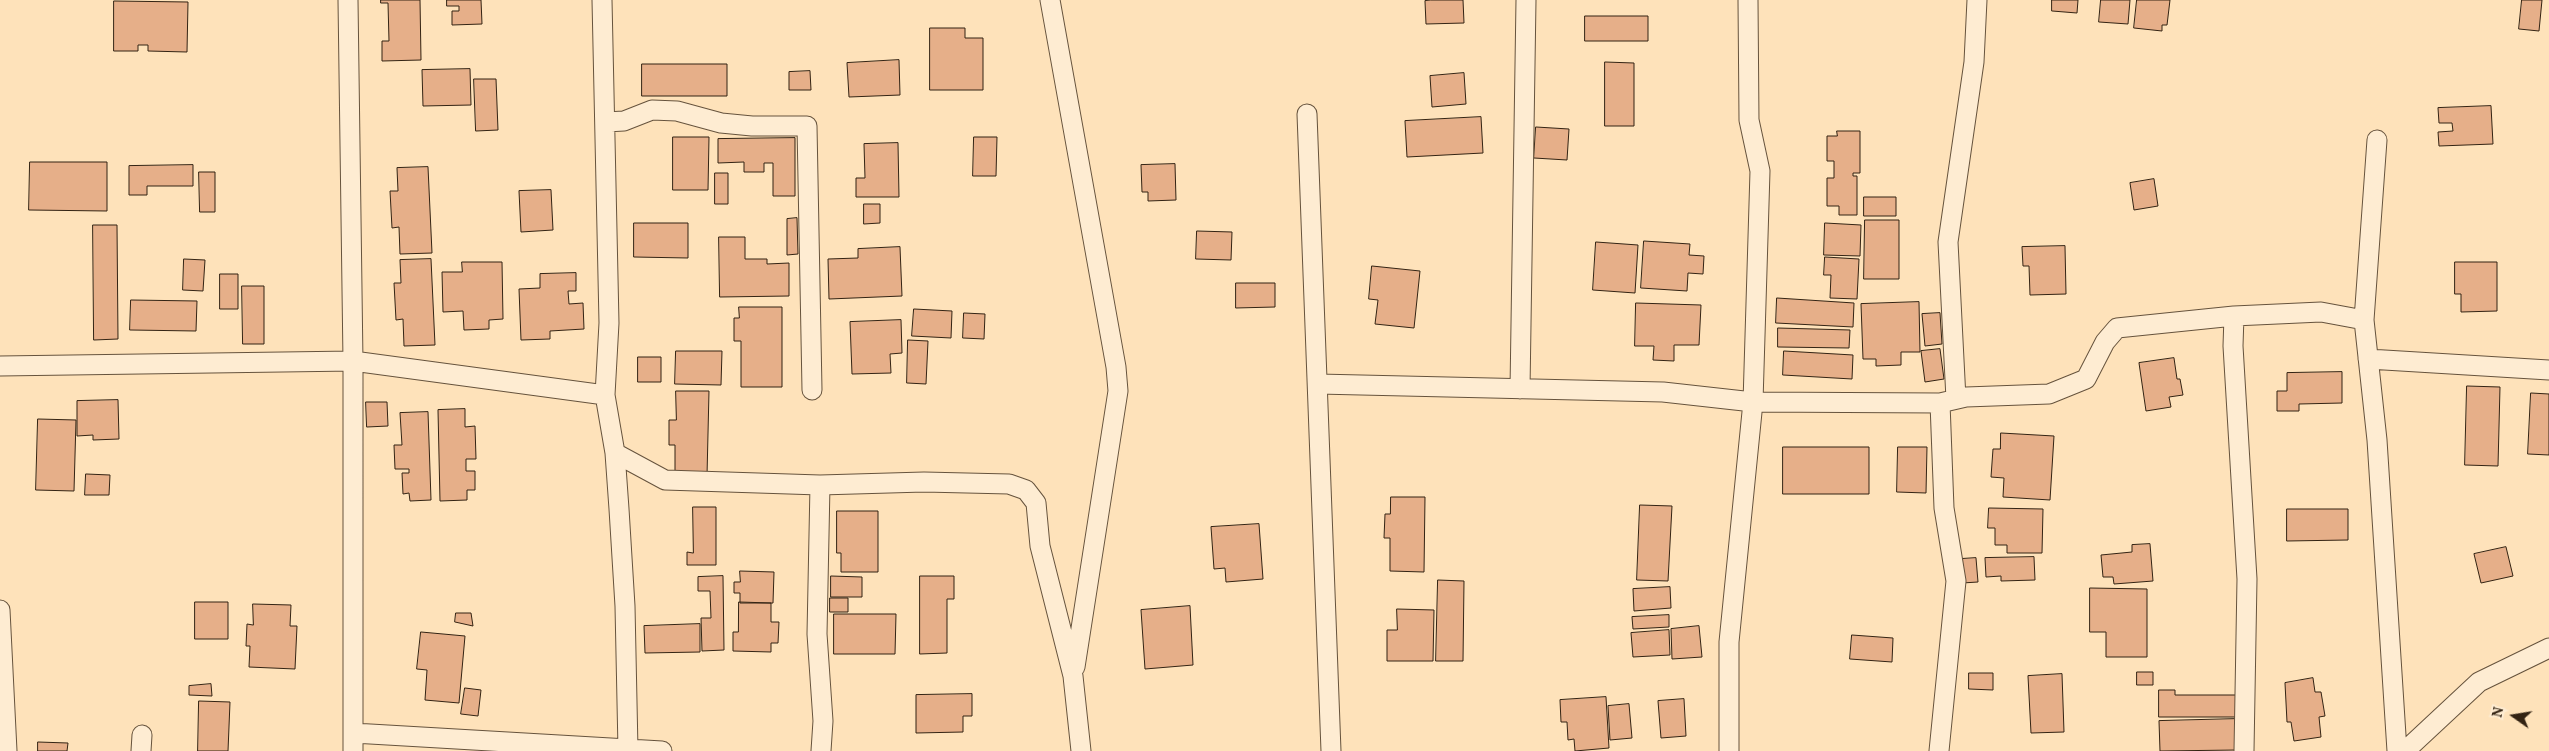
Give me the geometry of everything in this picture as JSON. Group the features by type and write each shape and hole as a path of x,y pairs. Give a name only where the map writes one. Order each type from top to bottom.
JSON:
{"street":[{"path":"348,0 353,361 353,742 662,751"},
{"path":"602,0 609,323 605,395 615,453 625,606 628,750"},
{"path":"1050,0 1116,367 1118,391 1073,676"},
{"path":"1520,389 1526,0"},
{"path":"1730,751 1729,642 1753,402 1760,171 1749,120 1748,0"},
{"path":"1939,751 1956,582 1944,508 1948,401 1948,242 1974,62 1977,0"},
{"path":"606,122 624,121 652,110 677,111 721,123 806,126 812,390"},
{"path":"1307,114 1331,751"},
{"path":"2377,140 2364,320 2377,440 2397,751"},
{"path":"1318,384 1663,392 1753,402 1948,401 2049,394 2086,379 2104,342 2118,328 2234,316 2321,312 2364,320"},
{"path":"2234,316 2233,346 2247,579 2244,751"},
{"path":"2368,359 2549,370"},
{"path":"0,366 353,361 605,395"},
{"path":"615,453 665,480 820,485 924,482 1009,484 1026,490 1036,503 1040,546 1073,676 1081,751"},
{"path":"820,485 817,634 823,721 822,751"},
{"path":"0,610 7,751"},
{"path":"2405,751 2479,682 2549,648"}],"building":[{"path":"381,0 420,0 421,60 382,61 382,41 389,41 388,3 381,3"},
{"path":"447,0 481,0 482,24 452,25 452,11 459,11 459,6 447,6"},
{"path":"1463,0 1464,23 1426,24 1425,1"},
{"path":"2052,0 2078,0 2077,13 2052,11"},
{"path":"2101,0 2130,0 2128,24 2099,22"},
{"path":"2137,0 2170,0 2167,25 2162,25 2162,31 2134,28"},
{"path":"2522,0 2542,0 2539,31 2519,29"},
{"path":"114,1 188,2 187,52 148,51 148,45 138,45 138,51 114,51"},
{"path":"1585,16 1648,16 1648,41 1585,41"},
{"path":"930,28 965,28 965,38 983,38 983,90 930,90"},
{"path":"899,60 900,95 849,97 847,63"},
{"path":"1605,62 1634,63 1634,126 1605,126"},
{"path":"642,64 727,64 727,96 642,96"},
{"path":"470,69 471,105 423,106 422,70"},
{"path":"810,71 811,90 789,90 789,72"},
{"path":"1464,73 1466,104 1432,107 1430,76"},
{"path":"474,79 496,79 498,130 476,131"},
{"path":"2491,106 2493,144 2439,146 2438,132 2453,131 2452,123 2439,123 2438,108"},
{"path":"1481,117 1483,153 1407,157 1405,121"},
{"path":"1536,127 1569,129 1567,160 1534,158"},
{"path":"1837,131 1860,131 1860,173 1853,173 1853,176 1857,176 1857,215 1839,215 1839,206 1827,206 1827,178 1834,178 1834,161 1827,161 1827,136 1837,136"},
{"path":"673,137 709,137 708,190 673,190"},
{"path":"974,137 997,137 996,176 973,176"},
{"path":"795,138 795,196 773,196 773,163 764,163 764,172 744,172 744,162 718,163 718,139"},
{"path":"898,143 899,197 856,197 856,178 865,178 864,144"},
{"path":"30,162 107,162 107,211 29,210"},
{"path":"1175,164 1176,200 1148,201 1148,192 1142,192 1141,165"},
{"path":"193,165 193,186 147,186 147,195 129,195 129,166"},
{"path":"428,167 432,253 400,254 399,227 392,228 390,191 398,191 397,168"},
{"path":"199,172 215,172 215,212 200,212"},
{"path":"715,173 728,173 728,204 715,204"},
{"path":"2154,179 2158,206 2134,210 2130,183"},
{"path":"551,190 553,230 521,232 519,191"},
{"path":"1864,197 1896,197 1896,216 1864,216"},
{"path":"864,204 880,204 880,223 864,224"},
{"path":"797,218 798,254 787,255 787,219"},
{"path":"1865,220 1899,220 1899,279 1864,279"},
{"path":"634,223 688,223 688,258 634,257"},
{"path":"1825,223 1861,225 1860,256 1824,255"},
{"path":"93,225 117,225 118,339 94,340"},
{"path":"1197,231 1232,232 1231,260 1196,259"},
{"path":"719,237 745,237 745,259 767,259 767,264 789,263 789,296 720,297"},
{"path":"1644,241 1690,244 1689,255 1704,256 1703,274 1688,273 1687,291 1641,288"},
{"path":"1596,242 1638,245 1635,293 1593,290"},
{"path":"2065,246 2066,294 2030,295 2029,266 2023,266 2022,247"},
{"path":"900,247 902,296 829,299 828,259 858,258 858,249"},
{"path":"1825,257 1859,259 1857,299 1830,298 1831,275 1824,275"},
{"path":"184,259 205,260 203,291 183,290"},
{"path":"431,259 435,345 404,346 403,319 396,320 394,283 401,283 400,260"},
{"path":"462,262 502,262 503,319 489,320 489,329 464,330 463,311 443,312 442,272 462,272"},
{"path":"2455,262 2497,262 2497,311 2461,312 2461,294 2455,294"},
{"path":"1372,266 1420,271 1414,328 1375,324 1378,300 1369,299"},
{"path":"576,273 576,291 568,291 569,304 583,303 584,329 550,331 550,339 521,340 519,289 540,288 540,274"},
{"path":"220,274 238,274 238,309 220,309"},
{"path":"1236,283 1275,283 1275,307 1236,308"},
{"path":"242,286 264,286 264,344 243,344"},
{"path":"1777,298 1854,303 1853,327 1776,323"},
{"path":"131,300 197,301 196,331 130,330"},
{"path":"1919,302 1920,352 1901,352 1901,365 1876,366 1876,359 1863,359 1861,304"},
{"path":"1636,303 1701,305 1699,345 1674,345 1674,361 1653,360 1654,346 1635,346"},
{"path":"739,307 782,307 782,387 741,387 741,341 734,341 734,318 739,318"},
{"path":"914,309 952,311 951,338 912,336"},
{"path":"964,313 985,314 984,339 963,338"},
{"path":"1940,313 1942,344 1925,346 1922,314"},
{"path":"901,320 902,353 890,354 891,373 852,374 850,322"},
{"path":"1778,328 1850,330 1849,348 1778,347"},
{"path":"908,340 928,341 926,384 907,383"},
{"path":"1940,349 1944,379 1925,382 1921,351"},
{"path":"676,351 722,351 721,385 675,384"},
{"path":"1784,351 1853,355 1852,379 1783,375"},
{"path":"638,357 661,357 661,382 638,382"},
{"path":"2174,358 2177,379 2180,379 2183,395 2169,397 2171,407 2146,411 2139,363"},
{"path":"2342,372 2342,403 2299,404 2299,411 2277,411 2277,391 2287,391 2287,373"},
{"path":"2467,386 2500,387 2498,466 2465,465"},
{"path":"676,391 709,391 707,476 675,475 675,445 669,445 669,420 676,420"},
{"path":"2531,393 2549,394 2549,455 2528,454"},
{"path":"118,400 119,439 93,440 93,435 77,436 77,401"},
{"path":"366,402 387,402 388,426 367,427"},
{"path":"465,409 465,427 475,426 476,459 466,459 466,471 475,471 475,490 467,490 467,500 440,501 438,410"},
{"path":"428,412 431,500 410,501 409,493 403,494 402,473 409,473 409,469 395,469 394,445 402,445 400,413"},
{"path":"38,419 76,420 74,491 36,490"},
{"path":"2001,433 2054,436 2050,500 2003,497 2004,478 1991,477 1993,449 2000,449"},
{"path":"1783,447 1869,447 1869,494 1783,494"},
{"path":"1898,447 1927,447 1926,493 1897,492"},
{"path":"86,474 110,475 109,495 85,495"},
{"path":"1391,497 1425,497 1424,572 1390,571 1390,538 1384,538 1385,514 1390,514"},
{"path":"1640,505 1672,506 1668,581 1637,580"},
{"path":"693,507 716,507 716,565 687,565 687,552 693,553"},
{"path":"1989,508 2043,509 2042,553 2007,553 2007,545 1995,545 1995,528 1988,528"},
{"path":"2287,509 2348,509 2348,540 2287,541"},
{"path":"837,511 878,511 878,572 841,572 841,553 837,553"},
{"path":"1259,524 1263,579 1226,582 1225,568 1214,569 1211,527"},
{"path":"2150,544 2153,581 2114,584 2113,577 2103,577 2101,555 2132,552 2132,545"},
{"path":"2506,547 2513,576 2481,583 2474,554"},
{"path":"2034,557 2035,580 2001,581 2001,576 1986,577 1985,558"},
{"path":"1976,558 1978,582 1962,583 1961,559"},
{"path":"740,571 774,572 773,603 740,603 740,593 734,593 734,582 740,582"},
{"path":"723,576 724,650 702,651 701,618 711,618 710,591 698,591 698,577"},
{"path":"831,576 862,577 862,597 831,597"},
{"path":"920,576 954,576 954,599 947,599 947,653 920,654"},
{"path":"1438,580 1464,581 1463,661 1436,661"},
{"path":"1670,587 1671,608 1634,611 1633,589"},
{"path":"2090,588 2147,589 2147,657 2106,657 2106,632 2090,632"},
{"path":"830,598 848,598 848,612 830,612"},
{"path":"195,602 228,602 228,639 195,639"},
{"path":"739,602 771,603 771,622 779,622 778,643 771,643 771,652 733,651 733,632 738,632"},
{"path":"253,604 291,605 290,626 297,626 295,669 249,667 250,646 246,646 247,624 253,625"},
{"path":"1190,606 1193,665 1145,669 1141,610"},
{"path":"1397,609 1434,610 1433,661 1387,661 1387,630 1397,630"},
{"path":"456,613 471,613 473,626 455,622"},
{"path":"834,614 896,614 895,654 834,654"},
{"path":"1669,615 1669,627 1633,629 1632,617"},
{"path":"700,624 700,652 645,653 644,626"},
{"path":"1699,626 1702,657 1672,659 1671,629"},
{"path":"1669,630 1670,655 1633,657 1631,633"},
{"path":"421,632 465,636 459,703 425,700 427,670 417,669"},
{"path":"1852,635 1893,638 1892,662 1850,659"},
{"path":"2137,672 2153,672 2153,685 2137,685"},
{"path":"1969,673 1993,673 1993,690 1969,689"},
{"path":"2062,674 2064,732 2031,733 2028,676"},
{"path":"2313,678 2315,692 2321,692 2325,716 2319,717 2321,737 2294,741 2291,722 2287,722 2285,683"},
{"path":"211,684 212,696 189,695 189,686"},
{"path":"465,688 481,690 478,716 461,714"},
{"path":"2159,690 2175,690 2175,695 2236,695 2236,717 2159,717"},
{"path":"972,694 972,716 963,716 963,732 916,733 916,695"},
{"path":"1606,697 1609,748 1575,751 1574,739 1568,740 1567,722 1561,722 1560,700"},
{"path":"1684,699 1686,736 1661,738 1658,701"},
{"path":"199,701 230,702 228,751 198,751"},
{"path":"1629,704 1632,738 1610,740 1608,706"},
{"path":"2236,719 2237,750 2160,751 2159,721"},
{"path":"38,742 68,743 67,751 38,751"}]}
